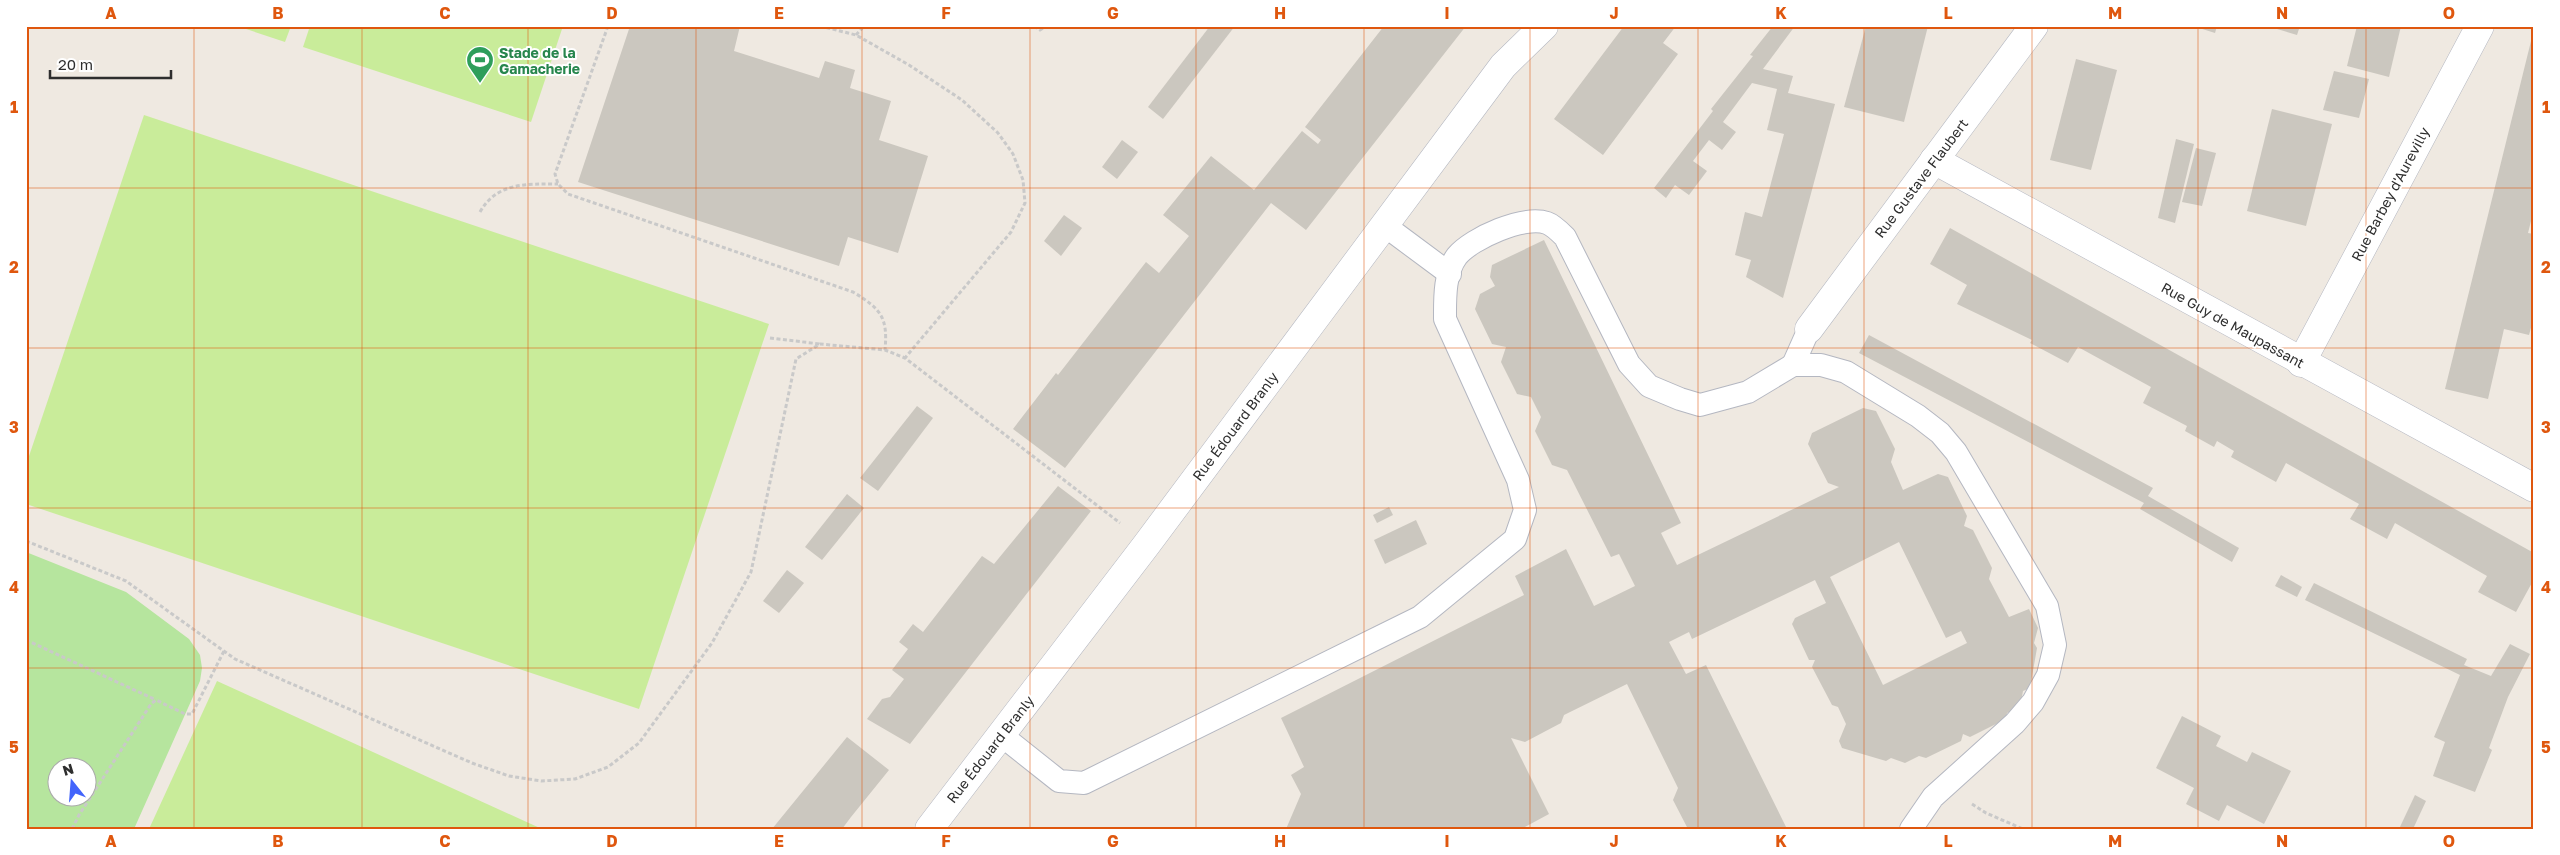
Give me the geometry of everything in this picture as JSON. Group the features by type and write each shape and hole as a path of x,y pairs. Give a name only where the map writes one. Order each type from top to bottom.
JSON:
{"street":[{"name":"Rue Édouard Branly","path":"928,829 1147,544 1503,66 1544,26"},
{"name":"Rue Gustave Flaubert","path":"1809,329 2034,26"},
{"name":"Rue Barbey d'Aurevilly","path":"2301,363 2480,26"},
{"name":"Rue Guy de Maupassant","path":"1934,160 2301,363 2534,488"}],"lane":[{"path":"1001,736 1059,781 1084,783 1420,617 1515,539 1525,510 1518,480 1446,319 1445,298 1456,257 1473,242 1520,222 1536,220 1549,223 1565,237 1629,364 1649,386 1680,399 1700,404 1748,392 1793,365 1821,364 1846,372 1897,403 1940,433 1956,452 2047,606 2055,645 2048,675 2033,702 2015,723 1933,797 1911,829"},
{"path":"1384,225 1450,274"},
{"path":"1793,365 1809,329"}],"path":[{"path":"608,26 556,174 558,184 568,194 853,292 867,300 881,314 887,327 885,350"},
{"path":"820,26 856,35 909,65 962,100 998,133 1013,154 1023,180 1025,203 1012,232 904,358"},
{"path":"856,35 864,26"},
{"path":"1034,26 1040,30 1046,26"},
{"path":"480,212 500,189 532,184 558,184"},
{"path":"770,338 885,350 904,358 1147,544"},
{"path":"26,541 126,581 235,659 472,764 509,776 541,781 575,779 608,767 639,743 712,643 751,572 796,359 820,344"},
{"path":"26,640 185,714 192,714 224,651"},
{"path":"72,829 143,714 156,700"},
{"path":"1945,786 1986,814 2023,829"}],"green space":[{"path":"237,26 291,26 285,42"},
{"name":"Stade de la Gamacherie","path":"310,26 563,26 531,122 303,47"},
{"path":"144,115 769,324 639,709 26,504 26,465"},
{"path":"26,552 126,592 189,639 200,655 202,668 200,681 134,829 26,829"},
{"path":"217,681 542,829 149,829"}],"building":[{"path":"630,26 658,26 665,29 666,26 740,26 734,51 819,78 825,61 855,70 850,88 891,101 879,140 928,156 898,253 848,237 839,266 578,182"},
{"path":"1210,26 1235,26 1163,119 1148,107"},
{"path":"1384,26 1466,26 1306,230 1271,203 1065,468 1013,429 1056,373 1058,375 1146,262 1159,273 1189,236 1163,215 1211,156 1254,190 1302,131 1318,144 1321,140 1305,127"},
{"path":"1624,26 1676,26 1663,43 1678,54 1603,155 1554,119"},
{"path":"1773,26 1795,26 1763,69 1793,76 1788,93 1835,104 1783,298 1746,277 1751,260 1735,255 1745,212 1762,217 1784,134 1767,130 1777,89 1752,83 1723,122 1736,132 1722,150 1709,140 1693,161 1707,171 1689,195 1675,185 1666,198 1654,188 1713,111 1711,109 1753,56 1750,55"},
{"path":"1866,26 1928,26 1904,122 1844,107"},
{"path":"2193,26 2217,26 2215,33"},
{"path":"2267,26 2300,26 2297,35"},
{"path":"2357,26 2401,26 2389,77 2347,66"},
{"path":"2533,33 2534,209 2528,233 2534,234 2534,285 2531,292 2534,293 2534,317 2529,335 2504,329 2488,399 2445,389"},
{"path":"2076,59 2117,70 2091,170 2050,160"},
{"path":"2334,71 2369,79 2359,118 2323,110"},
{"path":"2272,109 2332,124 2306,226 2247,211"},
{"path":"2176,139 2194,144 2175,223 2158,218"},
{"path":"1122,140 1138,152 1117,179 1102,167"},
{"path":"2196,148 2216,153 2202,206 2182,202"},
{"path":"1064,215 1082,228 1061,256 1044,241"},
{"path":"1950,228 2534,553 2534,579 2516,612 2478,592 2487,576 2395,523 2387,539 2350,519 2359,504 2286,463 2276,482 2231,457 2234,451 2217,441 2214,447 2185,431 2187,426 2143,403 2151,387 2078,347 2068,363 2030,343 2032,340 1957,304 1967,285 1930,264"},
{"path":"1544,240 1681,523 1661,533 1677,565 1839,487 1828,483 1808,444 1812,433 1863,408 1876,411 1895,449 1891,462 1903,490 1938,474 1948,477 1967,516 1964,526 1973,530 1992,568 1989,579 2009,617 2029,609 2038,628 2034,643 2037,648 2030,688 2023,691 2020,707 2007,713 2006,719 1970,737 1963,734 1961,741 1926,758 1919,756 1905,763 1891,758 1886,761 1842,748 1839,741 1846,724 1838,707 1832,705 1812,667 1815,660 1809,660 1792,624 1795,618 1826,603 1815,580 1692,639 1689,632 1669,642 1686,674 1706,665 1787,829 1688,829 1673,800 1678,788 1627,684 1564,715 1561,723 1525,742 1511,738 1549,814 1521,829 1286,829 1301,794 1291,775 1304,767 1281,718 1524,595 1515,576 1566,549 1594,606 1635,586 1619,554 1611,557 1567,470 1552,465 1535,431 1541,417 1531,397 1517,394 1501,362 1506,347 1492,344 1475,309 1480,294 1495,286 1490,277 1492,265","holes":["1899,542 1946,638 1961,631 1967,643 1883,685 1830,577"]},
{"path":"1869,335 2153,488 2148,496 2239,548 2232,562 2140,509 2144,503 1859,353"},
{"path":"917,406 933,418 878,491 860,478"},
{"path":"1058,486 1091,511 910,744 867,719 882,699 890,697 904,679 892,670 908,649 899,642 913,624 923,632 982,556 994,564"},
{"path":"847,494 864,508 822,560 805,547"},
{"path":"1389,507 1393,515 1377,523 1373,515"},
{"path":"1416,520 1427,544 1385,564 1374,540"},
{"path":"787,570 804,583 779,613 763,601"},
{"path":"2281,575 2302,587 2297,597 2275,586"},
{"path":"2314,583 2467,659 2464,665 2491,676 2510,644 2530,654 2508,697 2489,748 2492,750 2475,792 2433,776 2445,742 2434,737 2460,675 2305,600"},
{"path":"2182,716 2221,736 2216,746 2247,762 2252,752 2291,771 2264,824 2227,805 2219,821 2186,804 2194,788 2156,768"},
{"path":"847,737 889,770 842,829 772,829"},
{"path":"2415,795 2426,801 2413,829 2399,829"}],"place":[{"name":"Stade de la Gamacherie","path":"480,84"}]}
